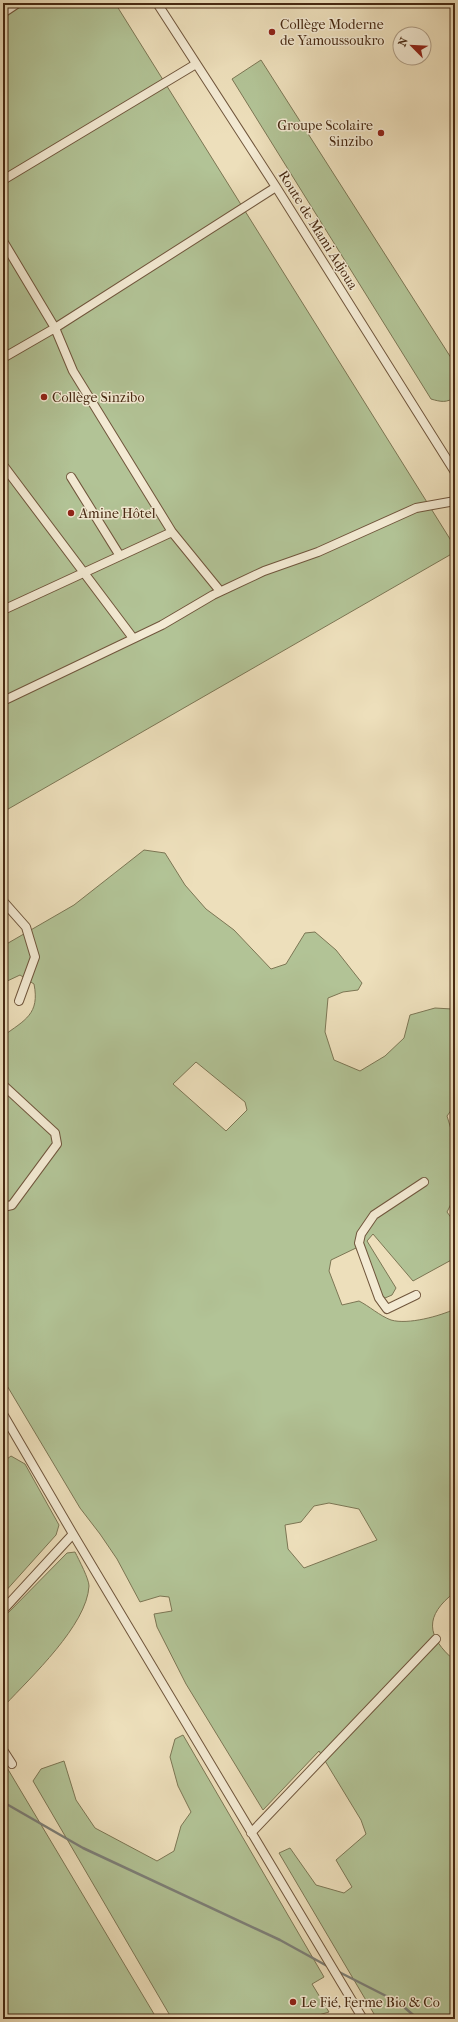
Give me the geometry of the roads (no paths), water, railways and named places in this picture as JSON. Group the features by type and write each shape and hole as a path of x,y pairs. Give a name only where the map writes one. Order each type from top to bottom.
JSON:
{"street":[{"path":"3,13 18,3"},
{"name":"Route de Mami Adjoua","path":"157,3 276,187 455,472"},
{"path":"3,180 196,64"},
{"path":"3,358 55,328 276,187"},
{"path":"3,241 55,328 74,371 172,532 220,591"},
{"path":"3,465 134,638"},
{"path":"71,477 120,556"},
{"path":"3,701 162,625 220,591 264,571 318,552 416,508 455,501"},
{"path":"3,610 172,532"},
{"path":"4,905 26,927 35,957 19,1001"},
{"path":"3,1085 55,1133 57,1144 12,1205 3,1207"},
{"path":"416,1295 387,1309 379,1298 359,1244 361,1234 374,1215 424,1182"},
{"path":"3,1414 73,1534 363,2019"},
{"path":"3,1610 73,1534"},
{"path":"251,1833 436,1639"},
{"path":"3,1750 12,1764"}],"waterway":[{"path":"3,1802 83,1848 280,1940 329,1967"},
{"path":"339,1972 398,2002 418,2019"}],"place":[{"name":"Collège Moderne de Yamoussoukro","path":"272,32"},
{"name":"Groupe Scolaire Sinzibo","path":"381,133"},
{"name":"Collège Sinzibo","path":"44,397"},
{"name":"Amine Hôtel","path":"71,513"},
{"name":"Le Fié, Ferme Bio & Co","path":"293,2002"}]}
